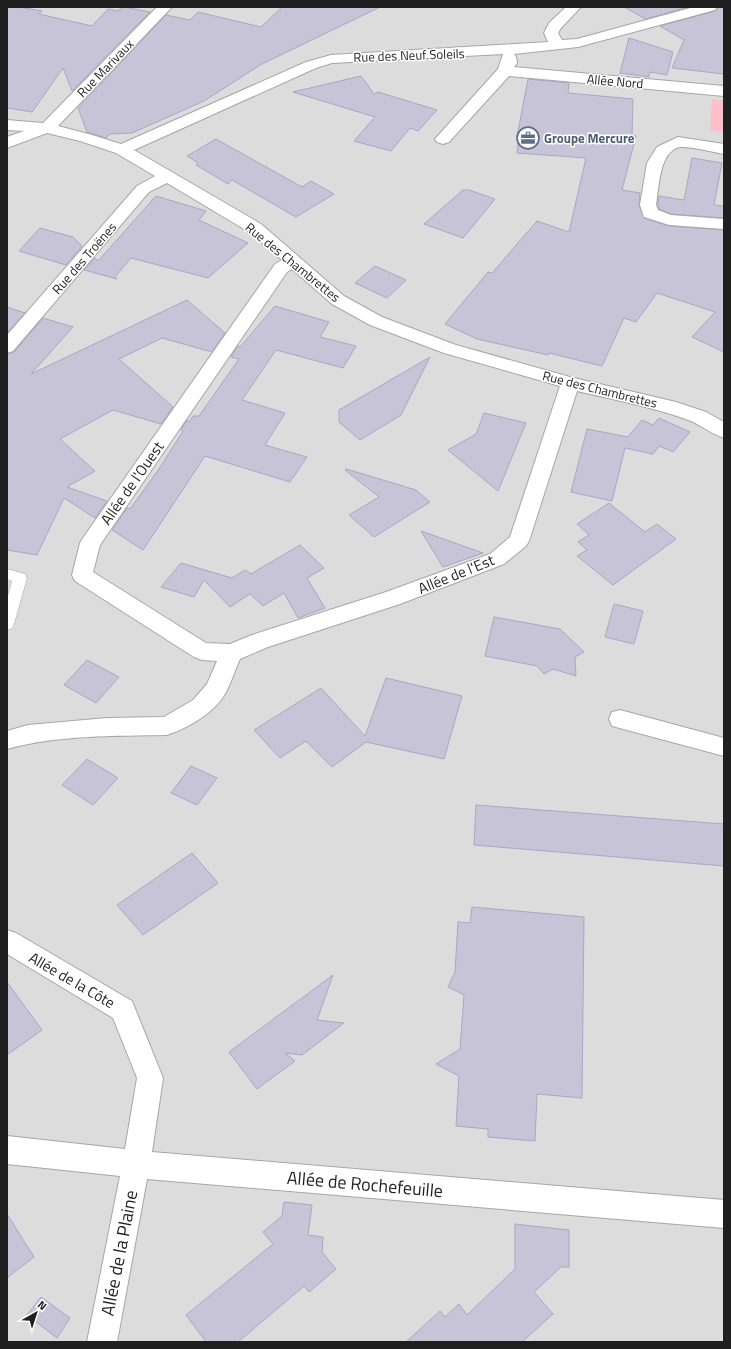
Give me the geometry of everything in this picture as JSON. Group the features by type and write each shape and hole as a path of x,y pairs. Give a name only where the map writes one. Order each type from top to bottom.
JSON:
{"street":[{"name":"Rue Marivaux","path":"46,128 165,7"},
{"path":"557,46 551,33 554,26 574,7"},
{"name":"Rue des Neuf Soleils","path":"122,150 311,65 331,59 506,51 557,46 578,43 710,7"},
{"path":"443,139 505,71 509,63 506,51"},
{"name":"Allée Nord","path":"505,71 724,91"},
{"name":"Rue des Chambrettes","path":"7,125 46,128 86,138 122,150 255,228 338,300 376,321 450,349 570,382 669,406 699,417 724,431"},
{"path":"7,143 46,128"},
{"path":"724,149 678,142 663,150 655,164 648,205 650,213 669,220 724,224"},
{"name":"Rue des Troënes","path":"7,347 143,189 166,177"},
{"name":"Allée de l'Ouest","path":"231,653 202,650 82,575 90,543 280,268 294,261"},
{"name":"Allée de l'Est","path":"231,653 260,641 393,598 496,559 519,541 570,382"},
{"path":"7,740 28,734 107,727 167,726 201,706 216,689 231,653"},
{"path":"620,719 724,747"},
{"name":"Allée de la Côte","path":"7,941 123,1010 150,1078 136,1164"},
{"name":"Allée de Rochefeuille","path":"7,1150 136,1164 724,1214"},
{"name":"Allée de la Plaine","path":"102,1342 136,1164"}],"lane":[{"path":"7,574 20,578 7,624"}],"shaded area":[{"path":"7,7 724,7 724,1342 7,1342"},
{"path":"712,99 724,101 724,132 710,130"}],"building":[{"path":"7,7 19,7 42,11 39,14 92,26 108,9 118,11 124,7 150,12 72,91 63,68 32,112 7,108"},
{"path":"282,7 380,7 262,64 204,101 132,133 110,134 106,138 87,132 78,108 166,15 190,20 198,12 261,27"},
{"path":"624,7 688,7 646,19"},
{"path":"718,7 724,7 724,74 672,68 684,40 660,26 715,11"},
{"path":"629,38 673,52 667,75 650,72 649,77 620,73"},
{"path":"361,76 374,94 378,92 437,110 418,131 410,128 391,151 354,141 375,117 293,92"},
{"path":"528,79 569,83 568,93 633,99 632,135 636,136 622,190 640,193 639,205 644,218 669,226 724,230 724,352 692,337 715,312 657,293 636,322 624,318 602,366 549,353 548,355 477,339 445,324 488,272 492,273 537,221 569,232 586,158 517,153 519,137 517,137"},
{"path":"216,139 302,187 311,181 334,194 296,217 232,180 228,184 196,165 198,163 187,156"},
{"path":"692,158 722,163 714,205 724,206 724,218 671,214 659,209 659,196 684,200"},
{"path":"463,190 469,190 495,199 463,238 424,224"},
{"path":"156,196 206,211 199,220 248,243 208,278 131,258 115,277 117,279 84,270 95,258 98,261"},
{"path":"40,228 73,237 82,246 66,265 19,251"},
{"path":"375,266 406,280 387,298 355,283"},
{"path":"187,300 225,333 212,352 162,338 119,359 173,407 161,424 113,410 60,439 95,471 67,487 107,501 95,518 64,498 37,555 7,550 7,354 14,352 43,318 73,327 31,374"},
{"path":"275,306 329,322 320,337 356,346 343,368 276,350 242,400 285,413 265,445 307,457 290,482 205,456 143,550 112,530 127,508 130,509 159,469 183,431 181,430 187,420 189,422 193,416 199,416 239,359 231,357 238,346 240,347"},
{"path":"7,307 25,313 7,333"},
{"path":"430,357 401,415 360,440 339,422 339,410"},
{"path":"484,413 526,423 498,491 448,450 476,434"},
{"path":"659,418 690,432 673,452 659,446 653,454 625,448 612,501 571,492 587,429 628,437 642,420 653,425"},
{"path":"346,469 416,490 430,502 374,537 349,515 379,497 345,470"},
{"path":"609,503 645,532 657,524 676,539 613,585 577,556 587,550 578,542 589,535 577,524"},
{"path":"421,531 483,553 443,567"},
{"path":"300,545 324,568 307,578 325,608 298,618 284,593 263,606 250,594 230,607 204,580 194,597 161,587 181,563 232,578 245,570 251,574"},
{"path":"614,604 643,611 634,644 605,637"},
{"path":"494,617 560,629 584,652 575,657 576,676 553,669 544,674 537,666 485,656"},
{"path":"87,660 119,677 96,703 64,685"},
{"path":"386,678 462,696 444,759 366,742 332,767 306,741 280,758 254,730 321,688 365,736"},
{"path":"87,759 118,778 93,805 62,785"},
{"path":"191,766 217,778 197,805 171,793"},
{"path":"476,805 724,824 724,866 474,845"},
{"path":"192,853 218,883 143,935 117,905"},
{"path":"472,907 584,917 582,1098 537,1094 535,1141 488,1137 488,1129 456,1126 459,1076 436,1064 460,1049 464,995 448,987 455,972 458,922 470,923"},
{"path":"333,975 317,1020 344,1023 302,1055 285,1053 295,1061 257,1089 229,1052"},
{"path":"7,982 42,1030 7,1055"},
{"path":"284,1202 312,1205 308,1235 323,1237 322,1252 336,1269 309,1292 304,1286 238,1342 206,1342 186,1315 273,1244 263,1232 282,1216"},
{"path":"7,1214 34,1257 7,1278"},
{"path":"515,1224 569,1230 569,1267 561,1267 534,1292 553,1314 522,1342 406,1342 440,1311 445,1317 459,1304 467,1315 515,1269"},
{"path":"41,1297 70,1318 57,1338 27,1315"}],"place":[{"name":"Groupe Mercure","path":"528,138"}]}
